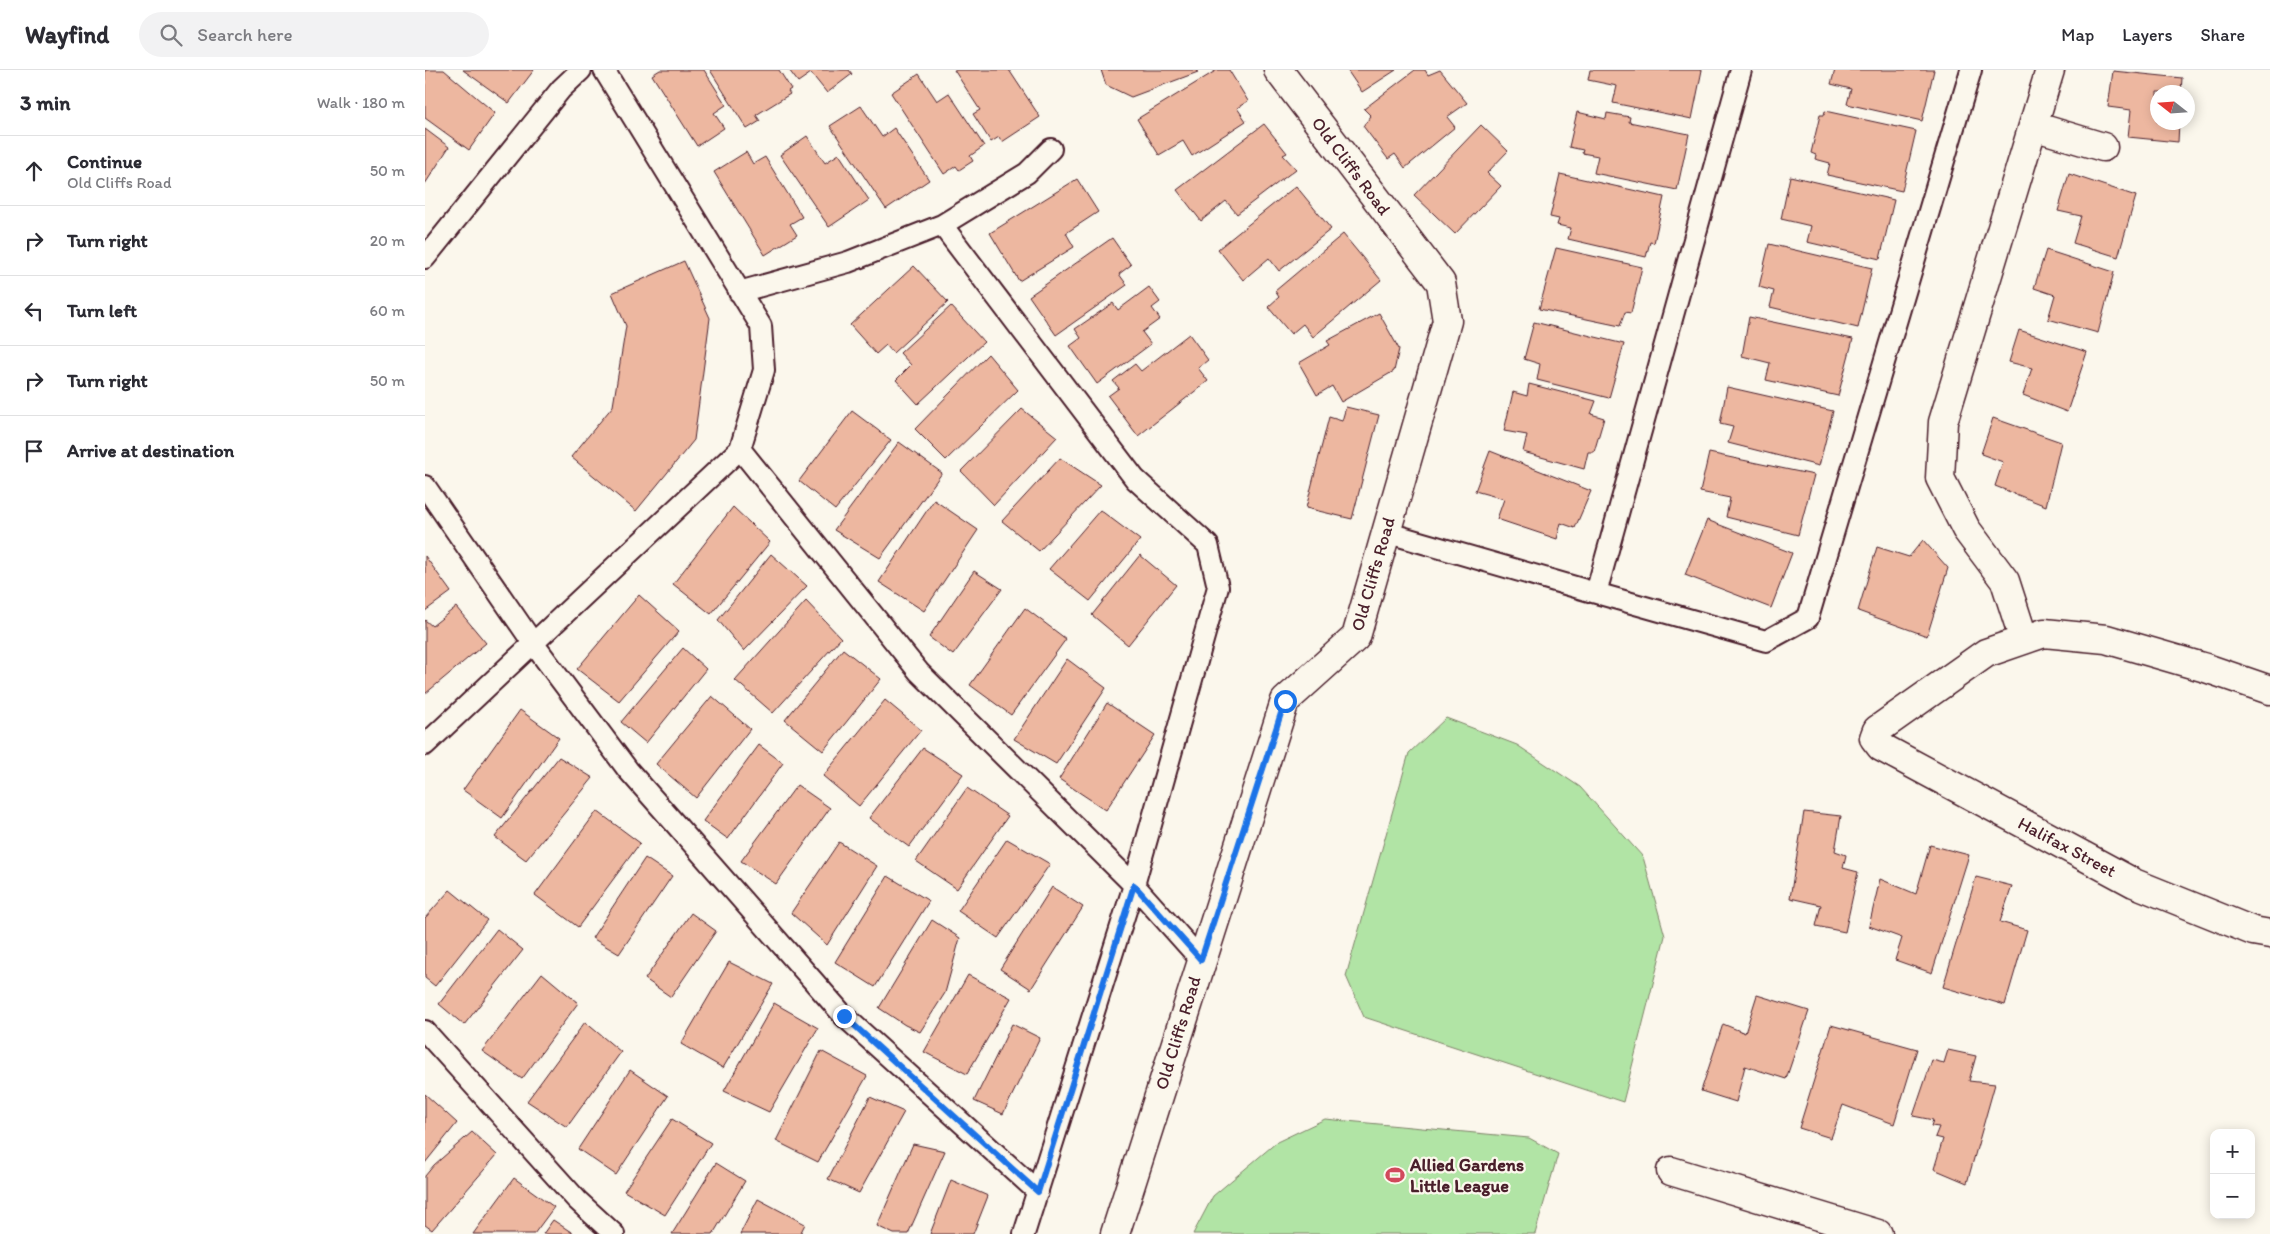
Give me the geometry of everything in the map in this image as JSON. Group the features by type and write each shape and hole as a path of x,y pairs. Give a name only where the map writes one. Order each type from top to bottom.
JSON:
{"street":[{"name":"Old Cliffs Road","path":"1115,1234 1285,701 1356,637 1447,321 1441,283 1278,70"},
{"path":"2050,70 1943,422 1940,478 1966,528 2005,581 2024,640 2044,633 2106,639 2206,668 2270,690"},
{"path":"2033,126 2103,147"},
{"name":"Halifax Street","path":"2024,640 1986,653 1877,730 1874,738 1881,747 2134,882 2253,931 2270,934"},
{"path":"1671,1171 1878,1234"}],"lane":[{"path":"425,258 561,89 581,70"},
{"path":"425,745 740,449 764,370 761,326 604,70"},
{"path":"1596,593 1741,70"},
{"path":"1385,532 1766,641 1808,618 1971,70"},
{"path":"739,292 848,262 942,225 1027,173 1051,149"},
{"path":"942,225 1135,479 1208,545 1218,587 1134,885 1025,1234"},
{"path":"740,449 919,672 1134,885 1201,960"},
{"path":"425,486 533,643 628,770 844,1016 1038,1192"},
{"path":"425,1031 577,1200 614,1234"}],"green space":[{"path":"1446,718 1517,745 1580,787 1643,857 1665,936 1623,1102 1364,1017 1346,976 1409,753"},
{"name":"Allied Gardens Little League","path":"1325,1119 1529,1138 1558,1154 1535,1234 1193,1234 1213,1196 1277,1142"}],"building":[{"path":"425,70 444,70 495,113 469,150 425,118"},
{"path":"463,70 534,70 509,103"},
{"path":"660,70 704,70 726,105 714,113 724,128 697,146 652,75"},
{"path":"710,70 779,70 791,89 788,91 790,94 756,115 760,121 747,129"},
{"path":"789,70 849,70 852,74 827,93 811,73 798,82"},
{"path":"954,70 1009,70 1040,117 1002,142 999,137 991,142 973,114 980,110"},
{"path":"1101,70 1197,70 1198,72 1131,97 1106,85"},
{"path":"1217,70 1229,70 1248,101 1237,108 1246,121 1192,156 1183,141 1159,155 1137,119"},
{"path":"1347,70 1396,70 1362,92"},
{"path":"1415,70 1425,70 1428,75 1440,70 1467,103 1447,117 1455,127 1405,168 1395,154 1388,159 1363,126 1371,116 1364,109"},
{"path":"1590,70 1702,70 1692,119 1613,103 1617,86 1588,80"},
{"path":"1835,70 1934,70 1922,121 1847,104 1851,89 1831,84"},
{"path":"2113,71 2182,78 2182,85 2150,85 2150,130 2179,130 2178,142 2128,137 2131,110 2108,107"},
{"path":"919,74 937,101 949,93 984,146 970,156 973,161 959,170 956,166 944,174 891,93"},
{"path":"861,106 882,137 894,128 929,180 886,209 830,126"},
{"path":"1825,111 1916,131 1902,191 1827,175 1830,163 1815,159 1816,155 1811,153 1820,115 1824,115"},
{"path":"1577,112 1606,119 1607,113 1630,117 1629,122 1689,134 1677,190 1594,173 1598,156 1582,153 1583,150 1569,147"},
{"path":"1264,124 1287,153 1283,155 1296,169 1237,214 1226,201 1201,221 1177,190"},
{"path":"1481,125 1508,151 1487,173 1501,186 1455,234 1414,195"},
{"path":"425,129 449,147 425,184"},
{"path":"807,136 825,163 839,154 869,200 829,227 780,155"},
{"path":"746,152 753,164 765,157 802,217 790,224 797,235 765,255 714,172"},
{"path":"1560,174 1664,197 1654,243 1650,242 1646,257 1568,239 1571,228 1557,225 1559,219 1550,217"},
{"path":"2069,174 2136,196 2118,257 2073,243 2081,216 2058,211"},
{"path":"1790,176 1894,200 1880,259 1807,242 1811,226 1781,219"},
{"path":"1077,179 1098,212 1066,233 1074,247 1019,281 990,233"},
{"path":"1296,186 1331,229 1279,271 1269,258 1243,280 1218,249"},
{"path":"1343,234 1381,280 1313,337 1303,324 1291,334 1268,307 1279,297 1275,291"},
{"path":"1112,238 1131,265 1119,274 1127,285 1056,335 1029,296"},
{"path":"1769,244 1872,268 1858,328 1770,307 1774,291 1759,287"},
{"path":"1556,248 1642,267 1631,313 1625,312 1620,326 1539,309"},
{"path":"2046,250 2114,272 2098,333 2048,319 2055,295 2034,288"},
{"path":"684,261 710,318 694,440 636,511 571,457 613,406 626,326 612,293"},
{"path":"914,266 948,302 893,353 886,345 876,354 850,325"},
{"path":"1149,287 1160,302 1152,308 1160,319 1142,332 1151,344 1097,384 1070,346 1081,338 1075,329 1113,303 1118,310"},
{"path":"951,306 984,342 918,404 896,380 911,365 900,353"},
{"path":"1379,313 1399,349 1394,371 1341,402 1332,386 1317,395 1299,363 1330,345 1327,341"},
{"path":"1749,317 1853,339 1838,396 1766,380 1770,363 1742,356"},
{"path":"1534,322 1624,344 1609,398 1537,380 1540,364 1524,359"},
{"path":"2019,330 2087,352 2067,412 2023,395 2032,368 2009,362"},
{"path":"1189,334 1208,360 1198,368 1208,381 1138,436 1108,396 1119,388 1113,381 1135,364 1141,371"},
{"path":"988,354 1018,390 946,460 915,429"},
{"path":"1529,384 1596,401 1591,414 1604,418 1594,452 1588,452 1584,469 1523,452 1527,435 1504,431 1513,392 1527,396"},
{"path":"1727,387 1833,411 1819,466 1728,443 1733,427 1720,424"},
{"path":"1346,407 1379,415 1352,519 1306,508 1329,417 1342,421"},
{"path":"1022,409 1057,437 994,505 961,471"},
{"path":"852,411 891,440 835,510 799,481"},
{"path":"1993,418 2061,442 2046,506 1995,486 2003,462 1981,454"},
{"path":"899,442 942,473 880,558 834,530"},
{"path":"1490,451 1591,491 1575,528 1561,523 1557,539 1497,519 1504,499 1475,491"},
{"path":"1709,453 1814,475 1798,535 1726,517 1730,498 1700,492"},
{"path":"1060,458 1101,485 1039,551 1002,521"},
{"path":"934,500 978,530 924,611 879,582"},
{"path":"733,507 770,542 711,614 673,584"},
{"path":"1100,510 1140,540 1090,601 1049,569"},
{"path":"1707,520 1792,553 1771,608 1685,575"},
{"path":"1923,540 1948,568 1927,636 1858,611 1877,547 1909,557"},
{"path":"771,554 807,586 744,651 718,620"},
{"path":"1140,555 1176,585 1128,645 1092,615"},
{"path":"425,556 451,592 425,611"},
{"path":"974,571 1002,589 953,655 929,637"},
{"path":"639,595 679,631 619,701 577,669"},
{"path":"806,601 841,638 773,713 735,680"},
{"path":"456,607 486,643 425,694 425,620 432,626"},
{"path":"1025,608 1066,639 1011,715 970,685"},
{"path":"683,648 706,669 646,743 621,722"},
{"path":"843,649 881,679 823,751 785,720"},
{"path":"1067,659 1106,688 1056,764 1014,739"},
{"path":"712,696 750,729 696,798 656,764"},
{"path":"885,700 921,730 859,806 823,776"},
{"path":"1107,703 1155,735 1106,810 1059,779"},
{"path":"520,710 559,738 502,818 463,790"},
{"path":"759,745 783,763 728,839 703,821"},
{"path":"923,748 963,774 909,847 869,818"},
{"path":"559,757 593,778 526,860 495,837"},
{"path":"797,785 830,808 776,884 741,861"},
{"path":"967,788 1008,816 957,889 916,861"},
{"path":"597,811 640,843 578,927 535,895"},
{"path":"1804,812 1841,816 1835,851 1846,855 1843,868 1858,872 1845,932 1816,926 1821,905 1790,898"},
{"path":"1007,839 1050,864 998,938 958,911"},
{"path":"839,842 877,866 827,945 791,913"},
{"path":"1930,845 1969,855 1932,973 1895,960 1902,938 1869,926 1880,879 1916,894"},
{"path":"645,858 672,876 619,954 592,938"},
{"path":"888,876 929,901 875,987 835,962"},
{"path":"1976,877 2012,886 2000,922 2027,930 2005,1005 1943,987"},
{"path":"1052,887 1083,907 1031,989 1000,969"},
{"path":"450,890 487,920 435,986 425,978 425,918"},
{"path":"691,913 716,931 671,997 645,979"},
{"path":"932,920 960,938 945,993 920,1032 905,1025 879,1008"},
{"path":"497,929 523,950 464,1025 439,1004"},
{"path":"729,962 773,984 723,1068 681,1044"},
{"path":"542,973 578,1003 522,1079 482,1051"},
{"path":"968,975 1011,998 967,1074 924,1052"},
{"path":"1757,995 1809,1011 1786,1079 1745,1066 1736,1102 1701,1091 1723,1024 1745,1033"},
{"path":"774,1003 818,1028 769,1112 724,1091"},
{"path":"585,1022 621,1052 567,1127 527,1101"},
{"path":"1012,1024 1040,1038 1003,1114 974,1101"},
{"path":"1831,1025 1917,1049 1894,1124 1843,1105 1831,1138 1799,1128"},
{"path":"1948,1050 1976,1056 1969,1081 1995,1084 1967,1183 1934,1169 1943,1139 1935,1137 1939,1127 1931,1126 1933,1120 1913,1116 1932,1060 1944,1063"},
{"path":"821,1051 867,1076 818,1162 776,1141"},
{"path":"630,1070 668,1096 616,1175 578,1149"},
{"path":"425,1094 457,1123 425,1163"},
{"path":"870,1097 904,1112 859,1193 828,1179"},
{"path":"672,1119 711,1143 665,1215 624,1191"},
{"path":"472,1132 497,1155 432,1230 425,1225 425,1176 434,1165"},
{"path":"913,1144 945,1151 908,1234 894,1234 877,1226"},
{"path":"716,1163 745,1181 713,1234 672,1234"},
{"path":"514,1178 554,1207 534,1234 473,1234"},
{"path":"951,1180 988,1196 973,1234 930,1234"},
{"path":"758,1199 805,1224 800,1234 740,1234"},
{"path":"553,1220 574,1234 543,1234"}],"place":[{"name":"Allied Gardens Little League","path":"1395,1175"}],"route":[{"path":"844,1016 1038,1192 1134,885 1201,960 1285,701"}]}
